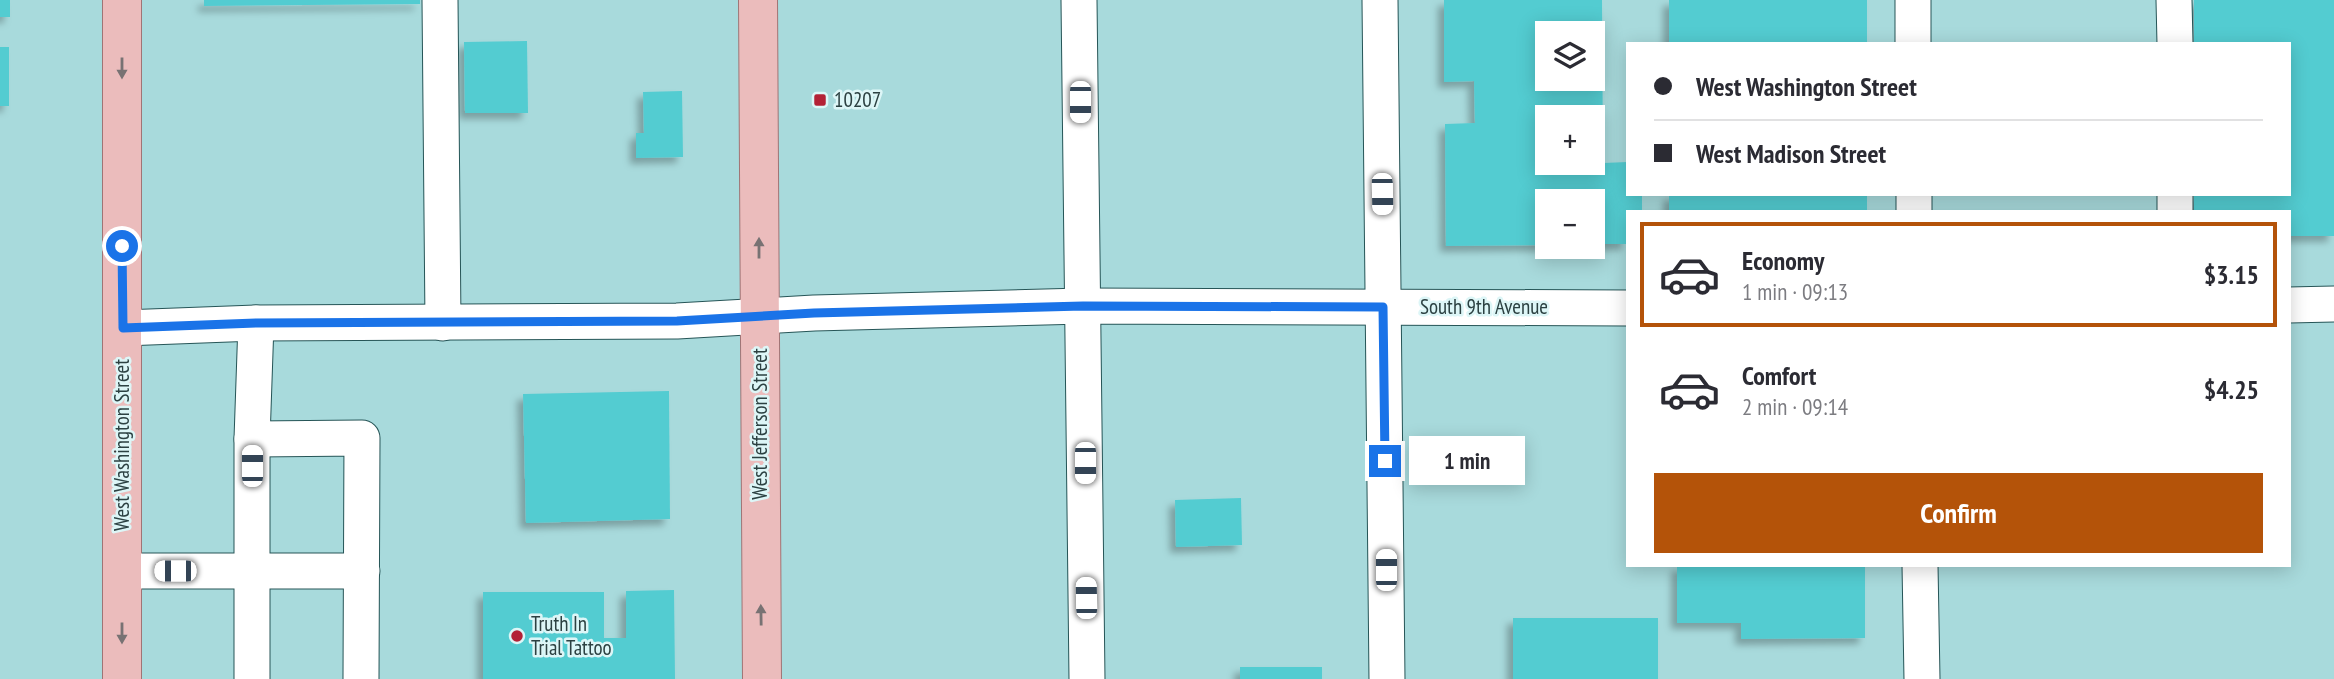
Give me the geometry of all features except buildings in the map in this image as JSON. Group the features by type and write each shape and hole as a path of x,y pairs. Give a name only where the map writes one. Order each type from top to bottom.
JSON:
{"main road":[{"name":"West Washington Street","path":"122,0 122,679"},
{"name":"West Jefferson Street","path":"758,0 762,679"}],"street":[{"path":"440,0 443,323"},
{"path":"1079,0 1087,679"},
{"path":"1380,0 1387,679"},
{"path":"1913,0 1913,42"},
{"path":"2174,0 2175,42"},
{"path":"2291,305 2334,304"},
{"name":"South 9th Avenue","path":"123,328 256,323 677,321 1083,306 1626,308"},
{"path":"252,679 252,439 256,323"},
{"path":"252,439 362,438 361,679"},
{"path":"1920,567 1922,679"},
{"path":"121,571 362,571"}],"place":[{"name":"10207","path":"820,100"},
{"name":"Truth In Trial Tattoo","path":"517,636"}],"route":[{"path":"122,246 123,328 256,323 677,321 814,313 1083,306 1383,307 1385,461"}]}
